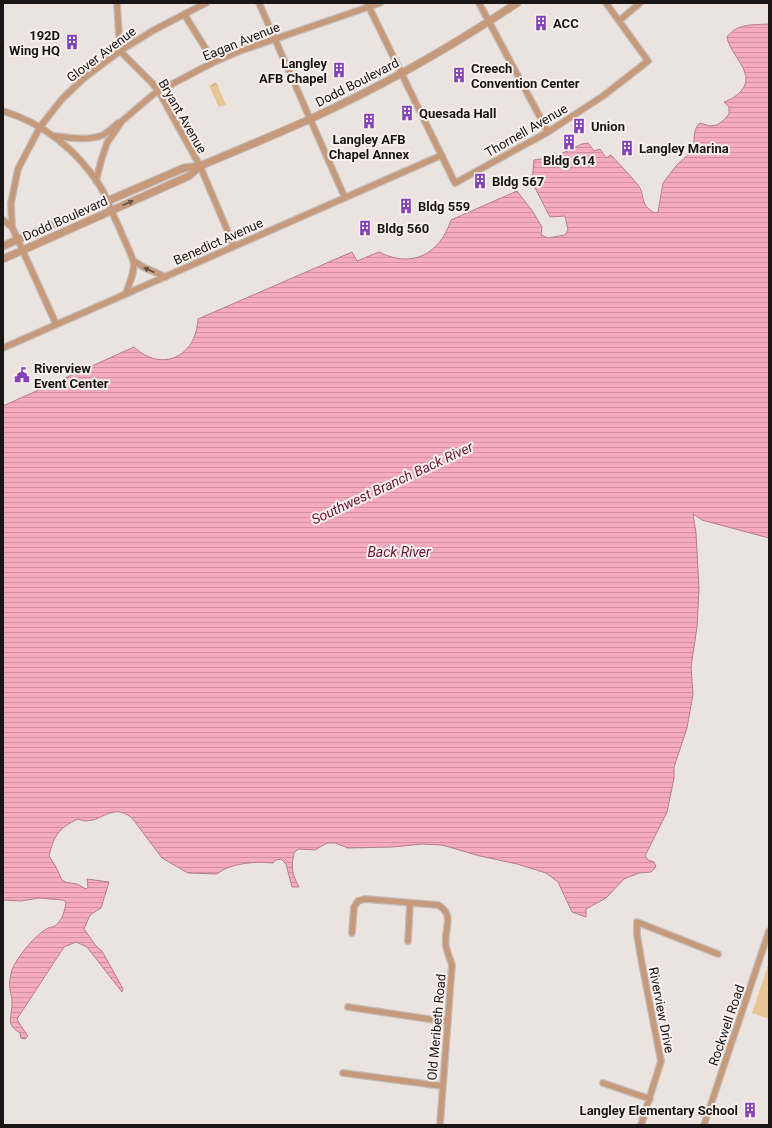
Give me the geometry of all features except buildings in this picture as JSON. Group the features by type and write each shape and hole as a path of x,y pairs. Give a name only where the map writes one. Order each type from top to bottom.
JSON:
{"street":[{"path":"117,3 120,50"},
{"name":"Glover Avenue","path":"56,324 12,226 11,203 18,169 40,127 62,99 77,84 120,50 154,30 206,3"},
{"path":"259,3 345,198"},
{"name":"Eagan Avenue","path":"54,136 78,139 103,134 174,82 214,62 275,38 368,5 380,3"},
{"path":"479,3 548,132"},
{"name":"Dodd Boulevard","path":"3,246 184,168 200,166 309,119 402,74 489,22 517,3"},
{"path":"606,3 620,20 640,3"},
{"path":"368,5 442,156"},
{"path":"184,14 214,62"},
{"name":"Thornell Avenue","path":"442,156 456,182 548,132 603,96 648,61 620,20"},
{"name":"Bryant Avenue","path":"120,50 159,92 200,166 234,246"},
{"path":"3,111 18,116 40,127 54,136 74,153 96,181 107,201 134,261 143,267 166,276"},
{"name":"Eagan Avenue","path":"96,181 107,143 122,121"},
{"name":"Benedict Avenue","path":"3,348 442,156"},
{"name":"Dodd Boulevard","path":"3,259 189,176 200,166"},
{"path":"3,220 12,226"},
{"path":"126,293 134,261"},
{"name":"Old Meribeth Road","path":"352,932 354,907 358,901 365,899 438,905 445,909 448,914 446,945 452,965 440,1125"},
{"path":"408,942 410,903"},
{"name":"Riverview Drive","path":"642,1125 662,1061 636,935 637,922 718,954"},
{"name":"Rockwell Road","path":"704,1125 769,931"},
{"path":"348,1007 448,1022"},
{"path":"343,1073 442,1086"},
{"path":"604,1083 650,1099"}],"green space":[{"path":"216,82 226,105 219,107 209,86"},
{"path":"769,962 769,1019 752,1013"}],"water":[{"name":"Back River","path":"769,24 769,538 702,520 693,514 696,533 699,589 697,627 691,667 693,694 687,728 674,767 674,778 667,812 645,856 648,860 654,862 656,867 651,872 639,873 624,879 606,898 586,909 586,917 572,912 558,882 546,873 442,845 421,844 393,847 348,848 335,843 327,843 315,850 298,849 294,853 292,867 299,887 292,887 286,864 281,859 276,860 273,863 259,862 236,865 222,870 217,874 188,873 162,858 132,818 124,813 111,813 85,821 78,819 58,833 55,837 49,856 62,880 65,882 77,884 86,889 88,887 87,879 109,882 101,908 90,915 84,929 96,946 102,951 123,989 122,992 87,947 76,942 64,947 17,1019 28,1036 25,1039 21,1038 20,1033 12,1027 10,1020 12,998 10,991 10,977 12,970 18,959 32,941 43,931 58,923 63,914 66,902 63,900 39,898 21,901 3,900 3,406 134,347 145,355 156,359 166,360 176,357 191,343 196,332 198,319 352,252 357,261 379,252 391,257 403,259 423,255 432,250 440,242 451,220 517,191 542,227 541,235 548,238 565,235 568,230 565,216 550,217 532,182 534,160 554,157 582,144 588,143 594,151 600,149 606,158 611,155 638,185 646,206 655,213 658,212 663,183 676,166 694,149 694,135 698,125 700,123 710,126 717,125 724,120 729,114 729,107 724,102 737,95 746,83 743,68 730,46 727,37 731,32 741,27"}],"place":[{"name":"ACC","path":"541,23"},
{"name":"192D Wing HQ","path":"72,42"},
{"name":"Langley AFB Chapel","path":"339,70"},
{"name":"Creech Convention Center","path":"459,75"},
{"name":"Quesada Hall","path":"407,113"},
{"name":"Langley AFB Chapel Annex","path":"369,121"},
{"name":"Union","path":"579,126"},
{"name":"Bldg 614","path":"569,142"},
{"name":"Langley Marina","path":"627,148"},
{"name":"Bldg 567","path":"480,181"},
{"name":"Bldg 559","path":"406,206"},
{"name":"Bldg 560","path":"365,228"},
{"name":"Riverview Event Center","path":"22,375"},
{"name":"Langley Elementary School","path":"750,1110"}],"water label":[{"name":"Southwest Branch Back River","path":"392,483"}]}
